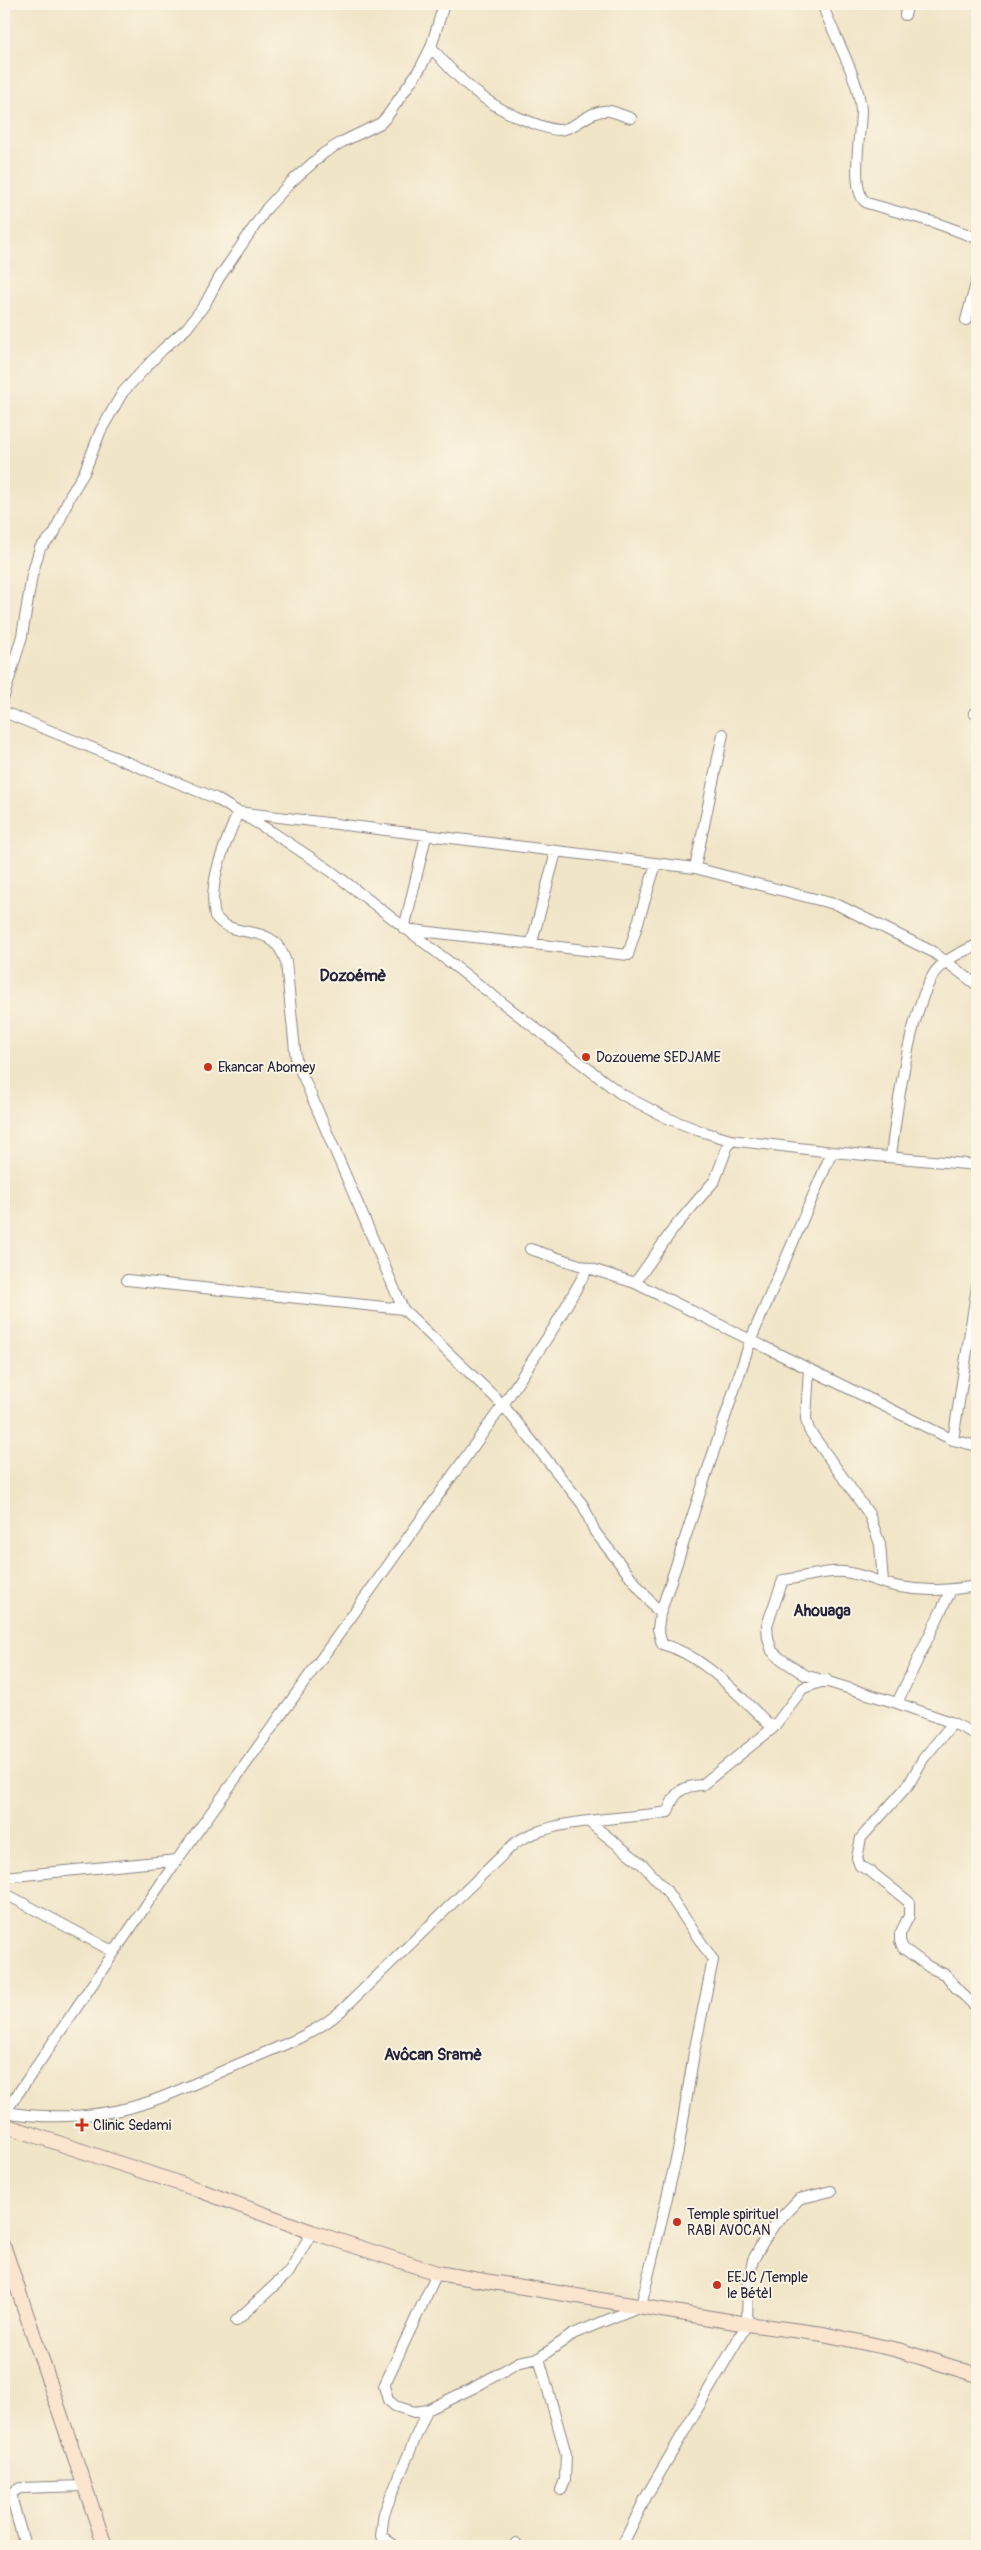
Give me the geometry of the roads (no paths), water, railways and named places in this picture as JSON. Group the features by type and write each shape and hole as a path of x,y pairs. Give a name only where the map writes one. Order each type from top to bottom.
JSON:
{"main road":[{"path":"4,2117 312,2232 437,2273 746,2324 823,2334 898,2350 977,2375"},
{"path":"4,2248 105,2546"}],"street":[{"path":"4,696 22,636 32,575 40,548 54,534 70,496 84,473 101,430 123,392 162,350 187,328 205,304 218,278 267,208 324,153 381,123 421,67 431,47 444,4"},
{"path":"822,4 860,101 857,176 861,198 867,203 936,223 977,238"},
{"path":"905,15 908,4"},
{"path":"431,47 450,71 482,98 535,124 560,130 600,112 610,111 630,118"},
{"path":"966,320 977,280"},
{"path":"4,712 215,798 272,832 331,871 620,1094 665,1117 700,1132 730,1140 832,1152 977,1165"},
{"path":"695,868 723,734"},
{"path":"238,812 695,868 838,905 932,952 977,986"},
{"path":"238,812 218,868 214,901 215,916 226,926 267,936 282,952 286,962 296,1060 403,1309 503,1405 583,1505 595,1532 660,1614"},
{"path":"404,929 426,836"},
{"path":"532,942 556,852"},
{"path":"404,929 532,942 628,955 656,864"},
{"path":"891,1156 898,1105 913,1035 930,981 946,961 977,946"},
{"path":"635,1283 674,1228 715,1180 730,1140"},
{"path":"773,1728 707,1668 675,1648 662,1644 658,1629 660,1614 751,1339 832,1152"},
{"path":"530,1249 635,1283 953,1440 977,1446"},
{"path":"4,2117 177,1860 503,1405 553,1329 588,1268"},
{"path":"127,1280 403,1309"},
{"path":"953,1440 977,1288"},
{"path":"809,1369 806,1419 809,1430 869,1514 880,1544 882,1582"},
{"path":"977,1586 951,1590 922,1590 882,1582 847,1572 834,1571 804,1578 783,1580 767,1624 768,1638 772,1651 805,1675 897,1703 953,1723 977,1735"},
{"path":"897,1703 951,1590"},
{"path":"4,2117 99,2113 149,2102 298,2038 332,2019 515,1843 537,1831 668,1812 672,1797 689,1786 702,1785 773,1728 803,1688 826,1680"},
{"path":"953,1723 924,1759 898,1797 861,1838 857,1858 860,1866 877,1876 909,1902 909,1916 900,1934 900,1942 903,1948 930,1967 946,1975 956,1988 977,2008"},
{"path":"437,2273 384,2386 388,2400 395,2406 414,2412 427,2410 475,2387 519,2362 539,2358 573,2334 641,2306 678,2151 694,2053 713,1960 666,1890 643,1865 589,1822"},
{"path":"4,1877 177,1860"},
{"path":"4,1893 114,1952"},
{"path":"622,2546 647,2495 746,2324 748,2282 753,2260 763,2242 774,2225 799,2199 831,2191"},
{"path":"236,2321 289,2272 312,2232"},
{"path":"539,2358 566,2454 565,2480 561,2490"},
{"path":"395,2546 381,2536 384,2513 427,2410"},
{"path":"15,2546 25,2546 11,2495 16,2489 84,2486"}],"place":[{"name":"Dozoueme SEDJAME","path":"586,1057"},
{"name":"Ekancar Abomey","path":"208,1067"},
{"name":"Clinic Sedami","path":"82,2125"},
{"name":"Temple spirituel RABI AVOCAN","path":"677,2222"},
{"name":"EEJC /Temple le Bétèl","path":"717,2285"}],"district":[{"name":"Dozoémè","path":"353,975"},
{"name":"Ahouaga","path":"822,1610"},
{"name":"Avôcan Sramè","path":"433,2054"}]}
